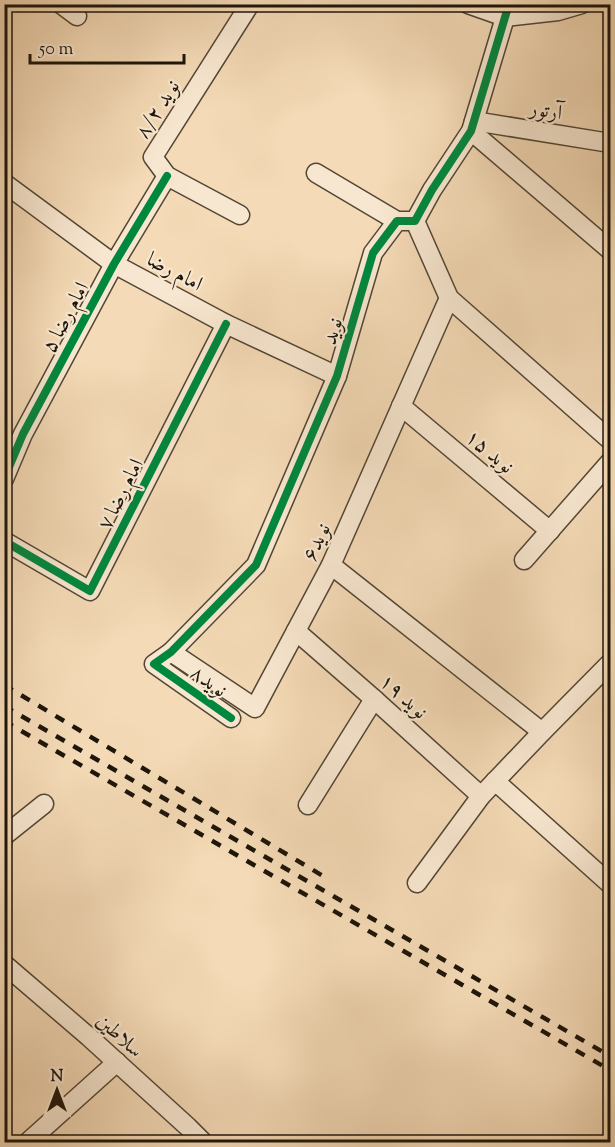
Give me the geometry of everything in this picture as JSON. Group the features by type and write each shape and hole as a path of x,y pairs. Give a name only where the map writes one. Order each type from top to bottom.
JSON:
{"street":[{"path":"61,4 76,16"},
{"name":"نوید ۸/۲","path":"168,176 153,157 250,4"},
{"path":"468,4 507,10 558,11 582,4"},
{"name":"نوید","path":"171,652 256,565 337,376 373,253 406,221 432,190 472,126 507,10"},
{"path":"472,126 610,250"},
{"name":"آرتور","path":"472,126 610,143"},
{"path":"316,173 406,221 449,298 610,440"},
{"path":"168,176 240,215"},
{"name":"امام رضا ۵","path":"4,479 23,434 114,264 168,176"},
{"name":"امام رضا","path":"4,183 114,264 226,324 337,376"},
{"name":"نوید۶","path":"171,652 255,708 331,565 449,298"},
{"name":"امام رضا ۷","path":"4,541 90,591 226,324"},
{"name":"نوید ۱۵","path":"401,406 550,531"},
{"path":"525,560 610,462"},
{"path":"331,565 542,732"},
{"name":"نوید ۱۹","path":"296,632 481,796"},
{"name":"نوید۸","path":"171,652 154,664 231,718"},
{"path":"417,883 481,796 610,663"},
{"path":"308,805 374,699"},
{"path":"495,782 610,884"},
{"path":"4,836 44,804"},
{"name":"سلاطین","path":"4,964 117,1062 184,1135 203,1143"},
{"path":"28,1143 117,1062"}],"railway":[{"path":"4,685 328,879"},
{"path":"4,706 610,1056"},
{"path":"4,721 610,1070"}],"cycle path":[{"path":"231,718 154,664 171,652 256,565 337,376 373,253 397,221 415,221 432,190 471,131 509,4"},
{"path":"4,479 23,434 114,264 167,176"},
{"path":"4,541 90,591 226,324"}]}
